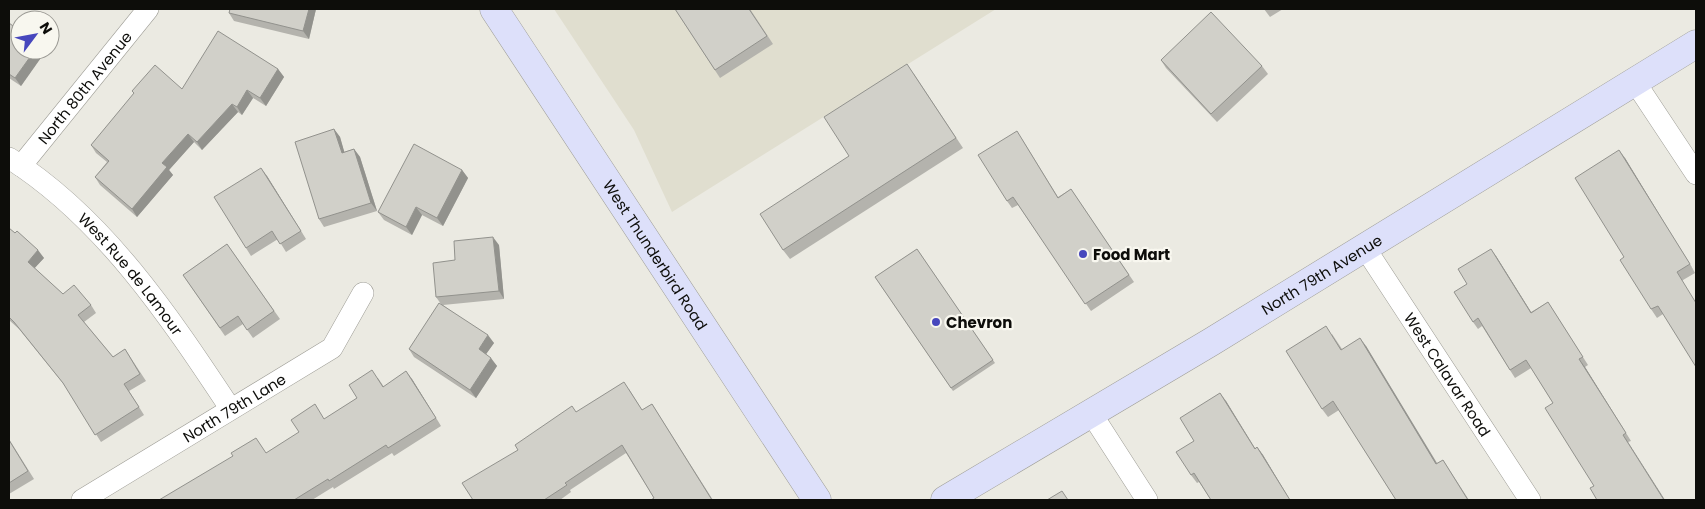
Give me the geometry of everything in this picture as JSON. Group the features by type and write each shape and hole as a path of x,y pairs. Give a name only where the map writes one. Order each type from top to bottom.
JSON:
{"street":[{"name":"North 80th Avenue","path":"15,162 148,9"},
{"name":"West Thunderbird Road","path":"494,9 817,500"},
{"name":"North 79th Avenue","path":"945,500 1365,248 1696,44"},
{"path":"1635,82 1696,174"},
{"name":"West Rue de Lamour","path":"15,162 70,206 111,246 172,321 230,408"},
{"name":"West Calavar Road","path":"1365,248 1530,500"},
{"name":"North 79th Lane","path":"82,500 230,408 332,348 363,293"},
{"path":"1091,414 1147,500"}],"shaded area":[{"path":"554,9 996,9 672,212 634,130"}],"building":[{"path":"230,9 309,9 303,31 229,13"},
{"path":"675,9 749,9 767,36 715,70"},
{"path":"1211,12 1262,66 1211,114 1161,60"},
{"path":"9,23 10,60 28,60 15,78 9,74"},
{"path":"218,31 278,69 260,98 247,90 237,107 232,104 197,142 188,134 162,163 167,167 132,209 95,177 109,161 91,145 134,93 132,91 155,65 182,89"},
{"path":"907,64 956,138 783,250 760,214 849,156 824,117"},
{"path":"334,129 342,153 354,149 371,203 319,219 295,142"},
{"path":"1017,131 1058,198 1071,189 1129,275 1085,304 1013,197 1007,201 978,155"},
{"path":"414,144 462,170 437,218 416,207 406,227 378,212"},
{"path":"1619,150 1690,264 1677,272 1696,303 1696,367 1658,306 1651,309 1620,260 1624,257 1575,178"},
{"path":"261,168 301,231 280,244 272,231 246,248 214,197"},
{"path":"9,228 15,233 17,231 38,250 28,262 63,294 74,285 91,305 78,315 113,357 125,349 140,374 124,384 139,407 95,435 63,383 9,317"},
{"path":"493,237 499,291 436,297 433,263 455,260 454,241"},
{"path":"227,244 274,311 247,330 238,316 220,328 183,275"},
{"name":"Chevron","path":"917,249 993,360 951,388 875,277"},
{"path":"1491,249 1531,313 1548,302 1583,357 1579,359 1626,433 1623,435 1664,500 1597,500 1590,488 1594,486 1545,408 1553,403 1526,360 1510,370 1478,318 1473,322 1454,292 1467,284 1458,269"},
{"path":"439,303 488,335 479,349 491,358 470,390 409,349"},
{"path":"1326,326 1341,350 1360,338 1436,464 1443,460 1468,500 1396,500 1333,401 1322,409 1286,351"},
{"path":"372,370 383,387 406,371 436,418 388,448 386,445 329,481 328,479 294,500 159,500 233,456 231,453 256,438 266,453 299,432 291,420 315,404 324,419 357,398 349,385"},
{"path":"624,382 642,410 652,404 712,500 651,500 654,498 622,445 565,483 567,485 544,500 473,500 462,483 518,450 515,445 572,406 576,412"},
{"path":"1220,393 1290,500 1211,500 1194,473 1191,475 1176,452 1194,441 1180,418"},
{"path":"9,440 28,471 9,483"},
{"path":"1062,491 1068,500 1047,500"}],"place":[{"name":"Food Mart","path":"1083,254"},
{"name":"Chevron","path":"936,322"}]}
